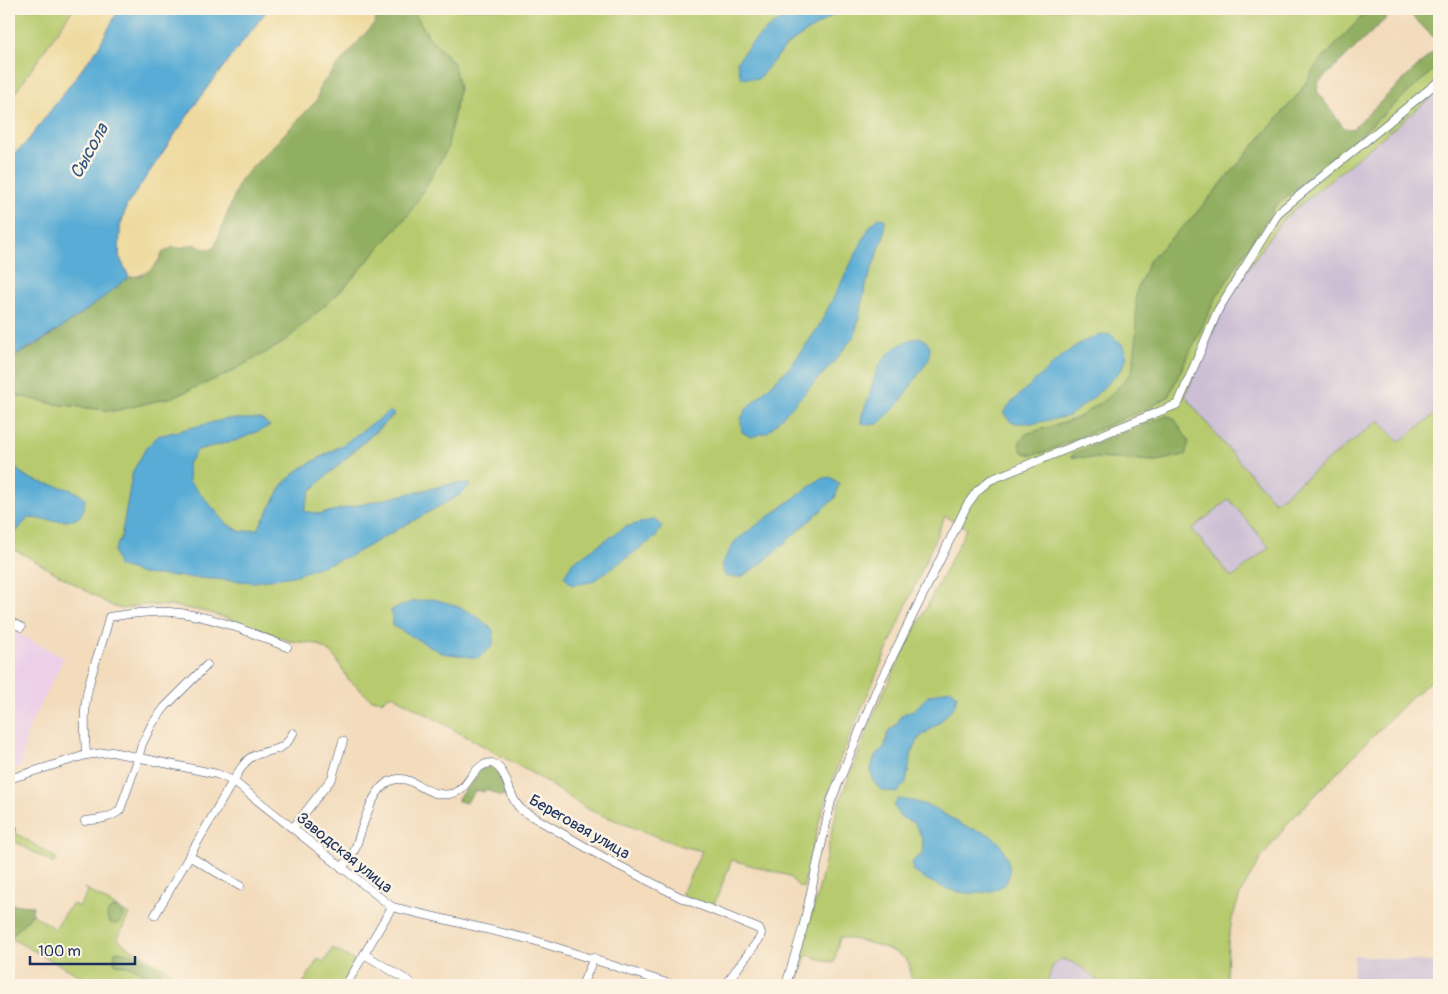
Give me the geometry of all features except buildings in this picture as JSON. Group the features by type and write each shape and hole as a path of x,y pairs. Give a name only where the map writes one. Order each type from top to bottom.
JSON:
{"street":[{"path":"786,985 803,928 831,801 878,686 967,505 977,491 990,480 1178,404 1218,310 1279,212 1439,81"},
{"path":"86,756 85,727 88,687 105,636 109,617 170,612 203,617 242,629 287,647"},
{"path":"9,621 21,627"},
{"path":"85,821 105,819 120,810 142,744 152,724 165,707 207,665"},
{"path":"155,915 246,762 257,755 284,746 293,733"},
{"path":"293,828 332,778 343,741"},
{"name":"Заводская улица","path":"9,779 86,756 112,752 217,774 233,781 392,907 533,940 594,958 673,985"},
{"name":"Береговая улица","path":"342,868 354,851 367,813 374,799 391,780 415,783 430,793 451,793 459,791 478,767 492,763 501,769 516,804 523,811 604,858 680,896 759,929 761,933 760,938 725,985"},
{"path":"190,856 240,886"},
{"path":"346,985 392,907"},
{"path":"364,954 410,982"},
{"path":"582,985 594,958"}],"shaded area":[{"path":"1439,91 1439,411 1399,442 1378,421 1275,502 1222,442 1185,396 1230,293 1283,219"},
{"path":"1229,499 1269,547 1232,578 1192,529"},
{"path":"9,628 64,658 27,732 21,767 9,770"},
{"path":"1354,955 1439,963 1439,985 1352,985"},
{"path":"1062,959 1071,961 1086,971 1097,980 1097,985 1046,985 1053,965"}],"green space":[{"path":"9,9 73,9 9,102"},
{"path":"379,9 412,9 429,37 454,64 459,89 447,150 410,213 343,289 283,343 225,375 173,397 114,411 55,404 9,394 9,358 35,346 83,313 129,277 140,276 158,263 162,253 173,247 180,248 194,244 204,249 214,248 240,180 317,100 320,86 375,22"},
{"path":"412,9 800,9 765,31 750,45 737,62 758,79 787,45 842,9 1369,9 1316,66 1300,92 1191,219 1150,259 1132,372 1110,396 1078,418 1026,434 1019,443 1022,452 1032,455 1045,452 1148,408 1168,397 1217,296 1275,206 1350,144 1439,65 1439,91 1283,219 1230,293 1185,396 1222,442 1275,502 1379,420 1399,442 1439,411 1439,675 1411,697 1290,821 1262,857 1241,892 1232,919 1228,942 1227,985 1097,985 1097,980 1085,970 1072,962 1062,959 1053,965 1046,985 922,985 913,980 907,961 901,956 876,945 840,937 834,963 806,955 797,985 794,985 808,935 806,931 817,897 838,805 886,687 967,528 945,516 842,754 820,819 803,888 798,886 789,876 732,860 713,907 681,895 702,851 678,845 589,810 542,779 392,695 381,701 371,699 348,679 333,654 317,644 290,641 246,624 207,612 174,606 142,605 123,609 114,607 23,554 14,550 9,551 9,534 15,533 28,518 69,521 79,493 32,480 17,470 9,456 9,394 55,404 114,411 173,397 225,375 283,343 343,289 410,213 454,63 429,37","holes":["884,235 865,288 855,335 746,409 791,366","394,415 310,491 304,511 320,514 455,483 470,484 461,494 350,556 114,551 121,538 133,471 196,450 188,464 189,481 227,524 241,532 258,529 284,483 300,469","1167,416 1174,418 1185,455 1156,461 1072,457 1075,453","269,426 238,440 198,450","835,498 761,564 741,577","1229,499 1269,547 1232,578 1192,529","928,696 955,705 941,721 919,738 912,752 906,782 871,769 875,756 885,746 888,732 896,725 902,715 915,710","930,806 964,826 992,838 1001,847 1009,865 921,856 922,838 914,823"]},
{"path":"1369,9 1396,9 1319,82 1317,91 1344,128 1352,129 1435,50 1436,40 1405,9 1439,9 1439,65 1350,144 1275,206 1217,296 1168,397 1148,408 1045,452 1032,455 1022,452 1019,443 1026,434 1078,418 1110,396 1132,372 1136,343 1136,292 1150,259 1191,219 1300,92 1316,66"},
{"path":"1167,416 1174,418 1189,442 1185,455 1156,461 1071,457 1074,453"},
{"path":"490,765 499,773 506,794 501,796 486,789 484,792 476,790 466,803 458,801 458,798 474,780 478,772"},
{"path":"9,829 57,859 52,863 9,838"},
{"path":"85,888 129,915 118,938 122,943 185,981 184,985 97,985 10,938 32,914 55,929 65,912 73,904 79,907 88,891"},
{"path":"9,904 33,906 32,914 9,939"},
{"path":"115,908 121,910 123,916 121,922 115,924 109,922 107,916 109,910"},
{"path":"333,948 356,962 342,985 302,985 318,959 324,962"},
{"path":"118,951 143,959 162,972 166,978 176,985 160,985 132,967 116,964 114,961 115,952"}],"sand":[{"path":"73,9 119,9 98,48 26,143 9,159 9,102"},
{"path":"268,9 378,10 375,22 320,86 317,100 240,180 214,248 204,249 194,244 180,248 173,247 162,253 157,263 150,270 140,275 129,277 119,256 120,227 127,205 203,93"}],"water":[{"name":"Сысола","path":"119,9 268,9 203,93 127,205 120,227 119,256 129,277 56,331 9,358 9,159 26,143 98,48"},
{"path":"800,9 842,9 787,45 758,79 741,78 737,62 750,45 773,25"},
{"path":"879,218 885,219 884,235 865,288 855,335 834,362 768,432 751,437 742,432 741,419 746,409 791,366 818,328 870,226"},
{"path":"1110,334 1122,344 1127,357 1121,370 1094,397 1069,416 1035,423 1012,423 1003,413 1020,394 1071,349 1089,339"},
{"path":"921,337 930,345 929,359 897,406 878,424 869,425 861,423 875,375 881,362 902,343"},
{"path":"390,411 394,414 310,491 304,511 320,514 455,483 471,484 461,494 350,556 293,576 254,582 142,574 118,566 114,551 121,538 133,471 146,448 158,436 226,419 261,419 270,426 238,440 197,450 188,464 189,481 227,524 241,532 258,529 284,483 300,469 341,446"},
{"path":"9,456 16,468 33,480 78,493 85,499 80,516 68,521 28,518 15,533 9,534"},
{"path":"830,477 839,483 835,498 761,564 741,577 726,577 721,565 735,541 820,479"},
{"path":"655,519 662,526 656,537 592,582 572,585 564,576 573,562 625,527"},
{"path":"434,599 465,610 485,623 493,630 493,646 478,658 442,653 393,626 391,610 411,602"},
{"path":"950,689 957,695 955,705 941,721 919,738 912,752 906,782 897,793 881,790 873,781 871,769 875,756 885,746 888,732 896,725 902,715 915,709 928,696"},
{"path":"898,799 926,805 964,826 993,837 1000,844 1007,859 1010,871 1007,880 992,891 982,893 960,892 940,886 913,871 912,863 921,856 924,848 920,832 914,823 900,817 894,806"}]}
